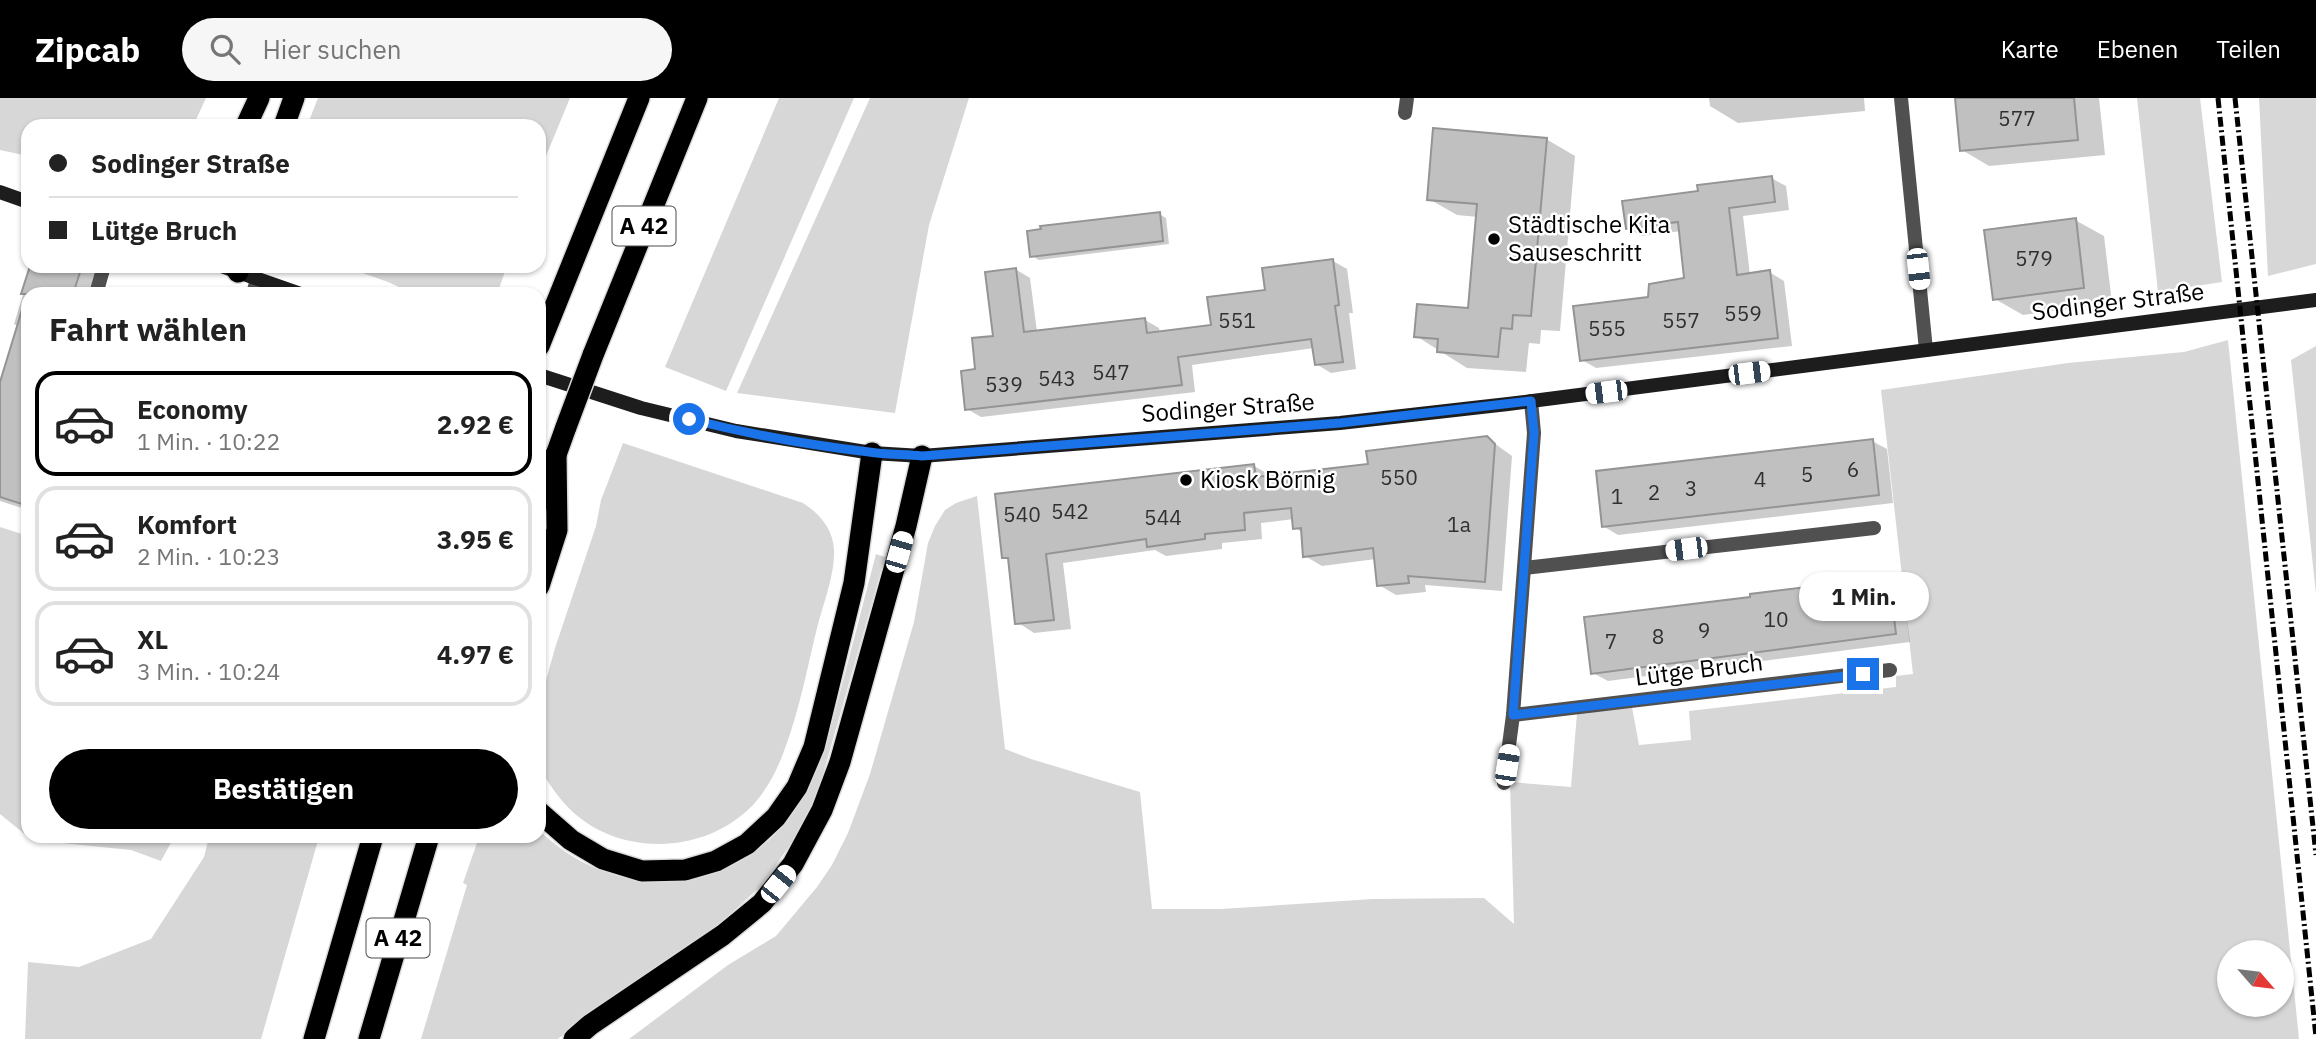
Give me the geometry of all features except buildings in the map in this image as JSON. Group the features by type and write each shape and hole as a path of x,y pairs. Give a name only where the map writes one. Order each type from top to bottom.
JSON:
{"highway":[{"path":"249,119 259,98"},
{"path":"287,119 295,98"},
{"name":"A 42","path":"546,328 639,98"},
{"name":"A 42","path":"546,482 593,355 697,98"},
{"path":"546,818 571,840 603,859 642,871 685,870 716,861 747,844 776,817 797,787 814,747 854,583 872,453"},
{"path":"546,564 557,530 556,454"},
{"path":"574,1039 590,1025 723,935 762,903 793,864 822,810 840,762 906,526 922,456"},
{"name":"A 42","path":"314,1039 371,843"},
{"name":"A 42","path":"369,1039 427,843"}],"street":[{"path":"1405,113 1407,98"},
{"path":"1901,98 1926,350"},
{"path":"0,192 21,200"},
{"path":"244,273 282,287"},
{"name":"Sodinger Straße","path":"546,377 641,408 736,431 872,453 922,456 1340,423 2316,300"},
{"path":"1504,783 1513,715 1534,433 1531,401"},
{"path":"1524,568 1874,528"},
{"name":"Lütge Bruch","path":"1513,715 1890,670"}],"shaded area":[{"path":"0,98 206,98 196,119 21,119 21,154 0,150"},
{"path":"318,98 570,98 546,156 546,119 310,119"},
{"path":"779,98 854,98 726,391 665,367"},
{"path":"870,98 969,98 929,225 895,413 737,393"},
{"path":"2137,98 2200,98 2222,282 2158,292"},
{"path":"2259,98 2316,98 2316,264 2268,276"},
{"path":"363,273 504,273 500,287 399,287"},
{"path":"2228,340 2289,940 2217,940 2217,1017 2294,1017 2294,990 2299,1039 629,1039 728,965 776,936 832,865 848,833 870,774 914,622 928,543 945,510 956,503 977,496 1005,749 1140,792 1152,909 1221,909 1373,899 1484,898 1514,924 1510,782 1571,787 1577,713 1632,707 1639,745 1691,740 1689,711 1896,687 1896,676 1913,674 1881,390 2068,363 2184,352"},
{"path":"2316,346 2316,594 2291,360"},
{"path":"623,443 803,503 815,512 831,535 834,550 833,569 794,721 781,758 762,794 752,806 731,823 706,835 680,842 653,844 627,840 601,831 578,817 546,778 546,680 596,526 601,500"},
{"path":"0,527 21,534 21,831 0,814"},
{"path":"876,554 885,557 818,792 796,837 760,887 708,934 613,996 558,1039 421,1039 467,885 463,883 477,843 546,843 546,836 567,853 599,869 631,879 665,882 698,878 730,866 760,848 786,822 809,786 826,746"},
{"path":"62,843 171,843 161,861 131,850"},
{"path":"208,843 317,843 261,1039 25,1039 28,962 79,967 151,939 204,857"}],"railway":[{"path":"2218,98 2316,1037"},
{"path":"2235,98 2316,855"}],"place":[{"name":"Städtische Kita Sauseschritt","path":"1494,239"},
{"name":"Kiosk Börnig","path":"1186,480"}],"route":[{"path":"689,419 793,441 872,453 922,456 1340,423 1531,401 1534,433 1513,715 1863,674"}]}
